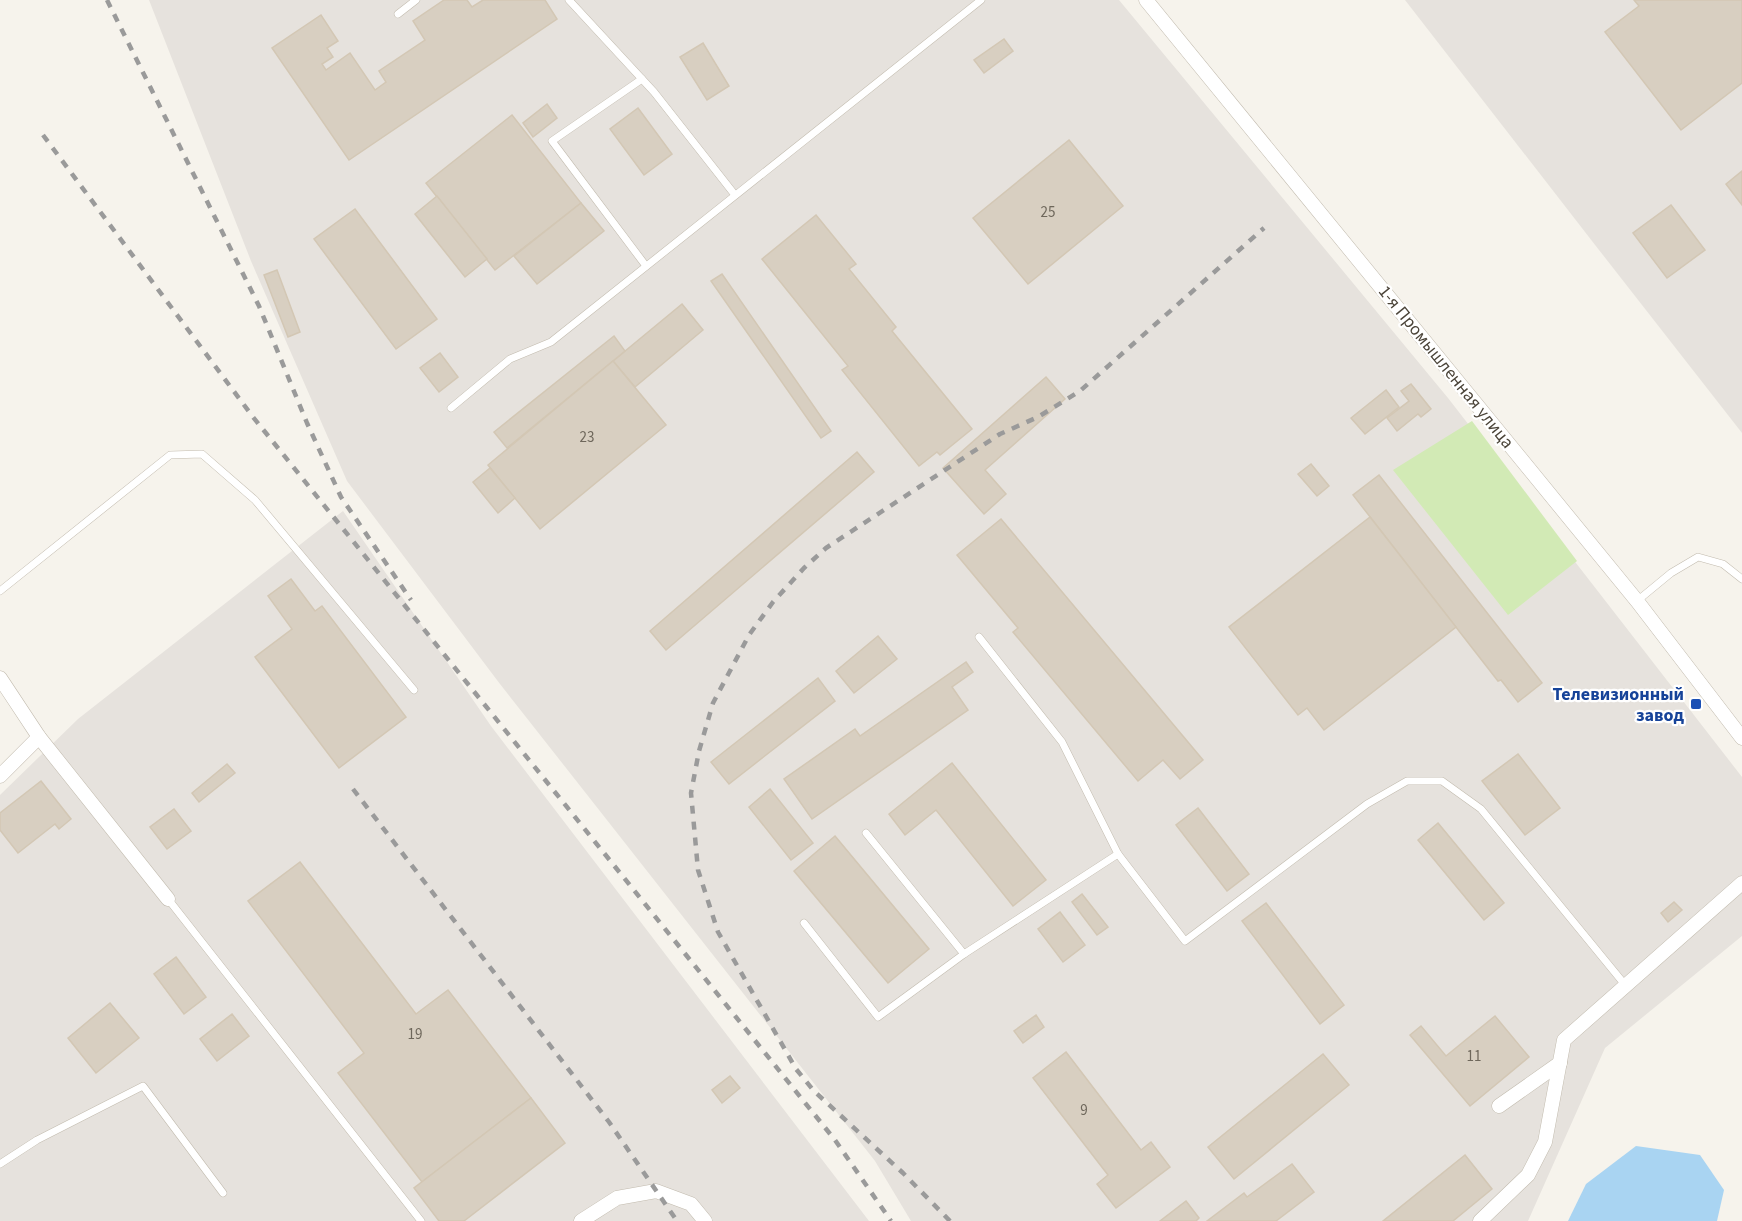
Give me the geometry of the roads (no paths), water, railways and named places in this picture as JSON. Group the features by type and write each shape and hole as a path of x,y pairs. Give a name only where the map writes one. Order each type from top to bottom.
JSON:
{"street":[{"name":"1-я Промышленная улица","path":"1146,0 1637,601 1742,738"},
{"path":"0,678 39,736 168,899"},
{"path":"0,776 39,736"},
{"path":"1480,1221 1528,1175 1545,1142 1564,1040 1742,883"},
{"path":"1499,1106 1560,1063"},
{"path":"581,1221 617,1198 656,1191 691,1204 705,1221"}],"lane":[{"path":"398,14 416,0"},
{"path":"569,0 642,79 735,195"},
{"path":"451,408 510,359 551,342 981,0"},
{"path":"642,79 552,141 646,266"},
{"path":"0,591 170,455 202,454 255,500 414,690"},
{"path":"1637,601 1671,573 1698,557 1723,564 1742,579"},
{"path":"979,637 1062,742 1118,854 1185,941 1367,804 1407,781 1442,781 1481,809 1626,986"},
{"path":"866,833 963,954"},
{"path":"804,923 878,1017 963,954 1118,854"},
{"path":"168,899 421,1221"},
{"path":"0,1164 37,1140 143,1086 223,1193"}],"water":[{"path":"1636,1146 1700,1155 1724,1190 1717,1221 1568,1221 1586,1184"}],"railway":[{"path":"107,0 259,306 307,423 341,497 411,600"},
{"path":"43,135 253,417 835,1140 891,1221"},
{"path":"950,1221 903,1173 814,1091 796,1069 718,932 698,870 691,793 699,751 713,703 749,635 773,602 826,548 1000,434 1038,417 1080,391 1264,228"},
{"path":"353,789 609,1122 677,1221"}],"place":[{"name":"Телевизионный завод","path":"1696,704"}]}
